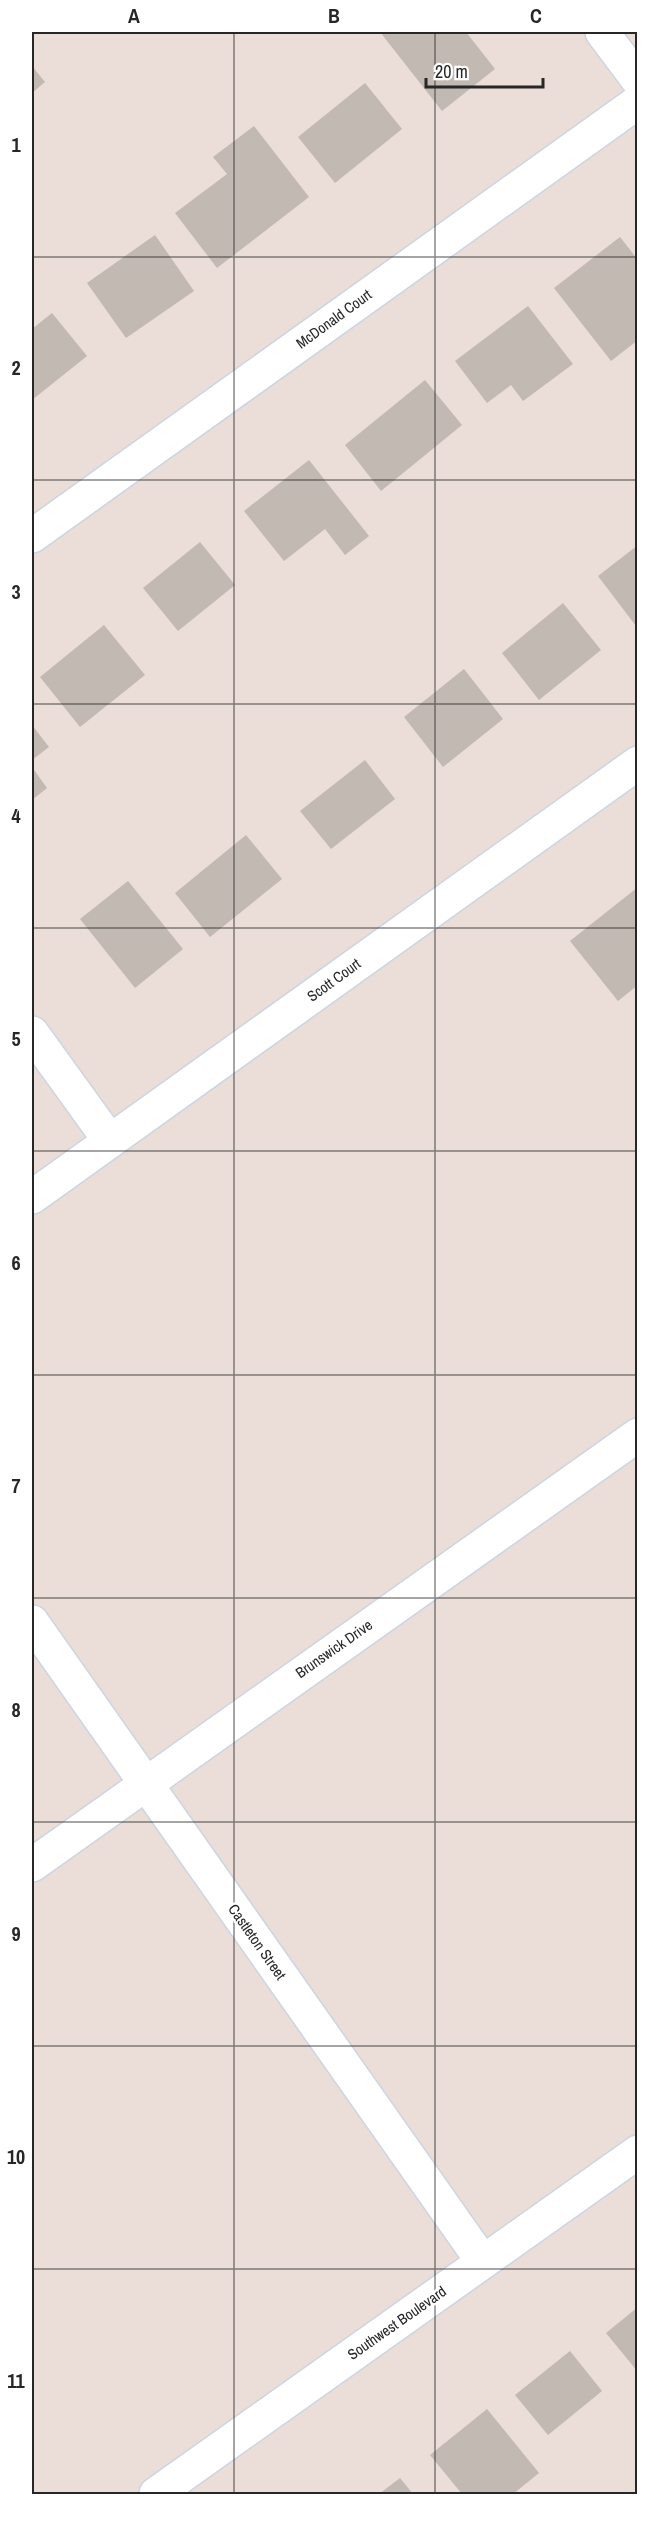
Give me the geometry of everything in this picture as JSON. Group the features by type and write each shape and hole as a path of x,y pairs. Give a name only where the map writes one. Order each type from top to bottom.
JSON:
{"street":[{"path":"602,32 638,80"},
{"name":"McDonald Court","path":"32,536 638,102"},
{"name":"Scott Court","path":"32,1197 638,763"},
{"path":"32,1033 110,1141"},
{"name":"Brunswick Drive","path":"32,1865 638,1435"},
{"name":"Castleton Street","path":"32,1622 483,2262"},
{"name":"Southwest Boulevard","path":"156,2494 638,2152"}],"building":[{"path":"380,32 466,32 495,69 442,111"},
{"path":"32,66 45,82 32,93"},
{"path":"365,83 402,129 335,183 298,137"},
{"path":"254,126 309,197 217,268 175,213 227,174 213,157"},
{"path":"155,235 194,291 126,338 87,283"},
{"path":"620,237 638,260 638,340 611,361 554,288"},
{"path":"528,306 573,364 523,401 511,385 487,403 455,361"},
{"path":"52,313 87,356 32,400 32,329"},
{"path":"425,380 462,425 381,491 345,445"},
{"path":"309,460 369,536 345,555 325,529 284,561 244,511"},
{"path":"200,542 235,585 178,631 143,588"},
{"path":"638,545 638,625 636,626 598,576"},
{"path":"563,603 601,650 539,700 502,653"},
{"path":"104,625 145,675 80,727 40,677"},
{"path":"464,669 503,719 443,767 404,717"},
{"path":"32,725 49,747 32,760"},
{"path":"365,760 395,799 331,849 300,811"},
{"path":"32,767 47,788 32,800"},
{"path":"246,835 282,879 210,937 175,893"},
{"path":"128,881 183,949 135,988 80,919"},
{"path":"638,887 638,985 618,1001 570,941"},
{"path":"638,2307 638,2372 606,2333"},
{"path":"570,2351 602,2391 548,2435 515,2395"},
{"path":"487,2409 539,2473 513,2494 462,2494 430,2455"},
{"path":"400,2478 413,2494 379,2494"}]}
